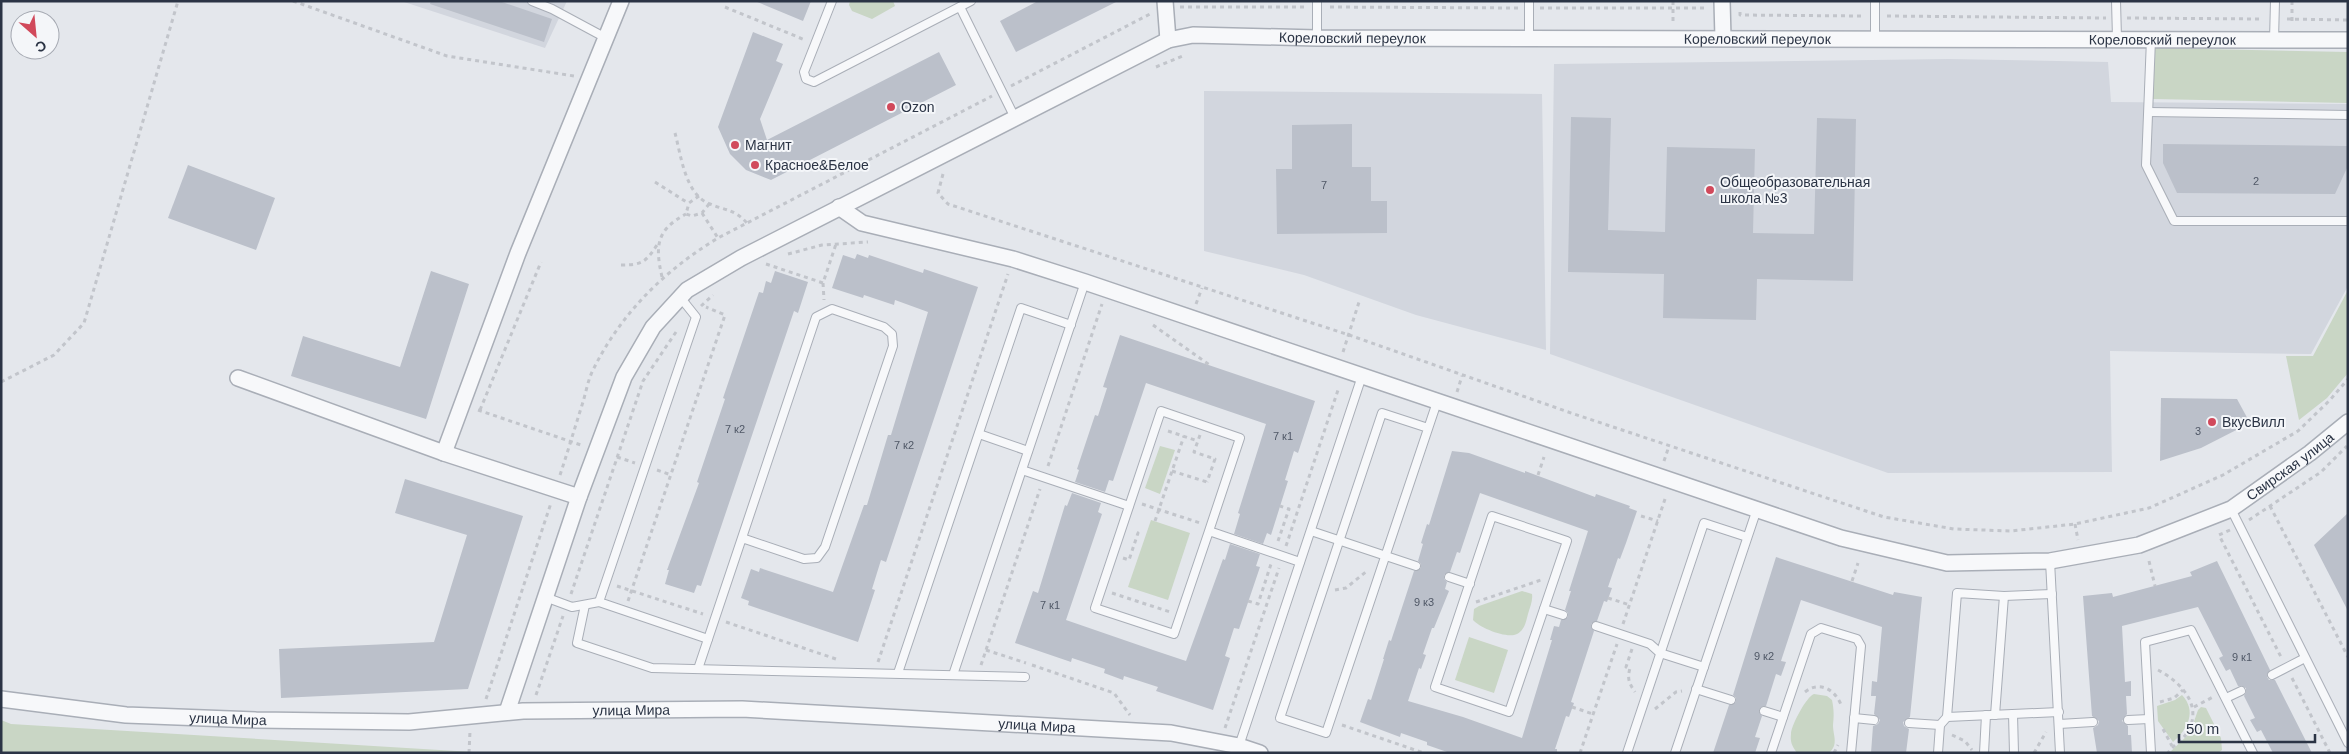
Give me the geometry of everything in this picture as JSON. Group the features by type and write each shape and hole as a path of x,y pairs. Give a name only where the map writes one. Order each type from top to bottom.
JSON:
{"street":[{"path":"444,453 518,253 621,1"},
{"path":"1165,1 1168,40"},
{"path":"1722,1 1723,38"},
{"name":"Кореловский переулок","path":"507,712 579,497 624,377 653,327 680,297 687,290 741,258 1168,40 1192,35 1317,38 2151,38 2348,40"},
{"name":"Свирская улица","path":"840,207 862,223 1013,259 1841,538 1946,563 2050,561 2139,545 2231,508 2310,453 2348,422"},
{"path":"238,378 444,453 579,497"},
{"name":"улица Мира","path":"1,699 126,715 409,722 507,712 742,709 1172,733 1239,746 1260,753"}],"lane":[{"path":"532,1 552,9 606,38"},
{"path":"832,1 804,72 806,79 814,82 971,1"},
{"path":"1317,1 1317,38"},
{"path":"1529,1 1529,38"},
{"path":"1875,1 1875,38"},
{"path":"2116,1 2117,38"},
{"path":"2274,40 2275,1"},
{"path":"960,7 1015,118"},
{"path":"2151,38 2146,165 2174,221 2347,220"},
{"path":"2149,112 2348,115"},
{"path":"953,675 1085,282"},
{"path":"599,602 696,317 680,297"},
{"path":"898,674 1021,308 1071,325"},
{"path":"698,669 715,618 816,318 832,309 884,327 892,334 893,346 825,548 817,558 804,559 742,538"},
{"path":"1239,746 1362,376"},
{"path":"1428,428 1382,413 1280,718 1326,733 1437,402"},
{"path":"1161,411 1240,438 1174,634 1095,608 1155,426 1161,411"},
{"path":"979,434 1028,451"},
{"path":"1022,470 1130,503"},
{"path":"2231,508 2348,743"},
{"path":"1675,753 1757,509"},
{"path":"1492,516 1566,541 1509,712 1435,687 1470,584 1492,516"},
{"path":"1627,753 1704,523 1747,537"},
{"path":"1210,529 1300,562"},
{"path":"1310,531 1416,566"},
{"path":"2050,561 2060,753"},
{"path":"1449,577 1470,584"},
{"path":"1938,753 1940,728 1947,717 1957,593 2004,596 2052,594"},
{"path":"546,596 572,607 599,602 708,639"},
{"path":"1995,715 2004,596"},
{"path":"585,605 577,643 652,668 1026,677"},
{"path":"1544,609 1563,615"},
{"path":"1596,626 1650,644 1660,653 1704,667"},
{"path":"1771,753 1810,634 1821,628 1857,639 1861,646 1851,753"},
{"path":"2151,753 2145,642 2191,630 2254,753"},
{"path":"2272,675 2305,658"},
{"path":"1696,691 1731,700"},
{"path":"2224,696 2241,691"},
{"path":"1764,711 1782,717"},
{"path":"1947,717 2059,712"},
{"path":"2013,714 2014,753"},
{"path":"1984,753 1986,715"},
{"path":"1854,718 1874,720"},
{"path":"2128,720 2149,719"},
{"path":"2059,724 2093,722"},
{"path":"1909,723 1940,728"}],"path":[{"path":"1,382 54,356 84,323 178,1"},
{"path":"293,1 447,56 590,78"},
{"path":"726,7 815,44"},
{"path":"1740,8 1740,15 1872,16"},
{"path":"1880,16 2114,18"},
{"path":"2122,18 2348,20"},
{"path":"1152,68 1193,51"},
{"path":"675,133 685,170 699,196 709,204 724,207 738,213 747,223"},
{"path":"949,171 941,175 938,193 948,204 1348,335 1462,376 1884,517 1954,530 2011,531 2075,524 2149,508 2223,475 2298,431 2330,400 2348,379"},
{"path":"655,182 689,203"},
{"path":"686,214 689,203 699,196"},
{"path":"621,265 637,265 648,258 658,244 663,232 674,220 686,214 692,216 702,213 709,204"},
{"path":"702,213 718,238"},
{"path":"784,255 822,245 873,242"},
{"path":"658,244 662,277"},
{"path":"770,260 764,263 823,283 836,244"},
{"path":"874,673 1013,259"},
{"path":"480,410 541,262"},
{"path":"1000,271 1008,274"},
{"path":"1194,310 1202,288"},
{"path":"535,711 535,698 643,381 680,326 716,292"},
{"path":"1340,360 1360,299"},
{"path":"624,611 725,315 703,305"},
{"path":"1153,325 1211,366"},
{"path":"1454,399 1462,376"},
{"path":"462,404 589,447"},
{"path":"1203,425 1194,452 1215,459 1207,482"},
{"path":"1155,426 1198,441"},
{"path":"1155,521 1184,436"},
{"path":"1664,463 1669,446"},
{"path":"2330,753 2219,535 2270,506 2321,472 2348,446"},
{"path":"1538,475 1544,457"},
{"path":"1172,471 1223,488"},
{"path":"480,715 553,498"},
{"path":"1130,503 1159,510 1210,529"},
{"path":"2270,506 2348,657"},
{"path":"1641,516 1658,522"},
{"path":"2075,524 2079,548"},
{"path":"2149,561 2155,586"},
{"path":"1852,582 1858,563"},
{"path":"1323,590 1346,588 1362,575 1382,566"},
{"path":"1462,607 1555,574"},
{"path":"606,582 837,659"},
{"path":"1101,589 1180,616"},
{"path":"1608,598 1630,605"},
{"path":"1635,639 1626,667 1630,668 1629,684 1643,705 1653,710 1676,692 1696,691"},
{"path":"986,650 1114,693 1130,712 1130,731"},
{"path":"2157,670 2171,677 2183,690 2194,707 2193,718 2187,733 2168,753"},
{"path":"1801,695 1809,688 1828,688 1836,693 1844,717 1854,718"},
{"path":"2148,704 2164,702 2183,690"},
{"path":"2194,707 2224,696"},
{"path":"1572,707 1593,714"},
{"path":"1330,722 1424,753"},
{"path":"1940,728 1959,737 1977,753"}],"shaded area":[{"path":"401,1 567,1 545,48"},
{"path":"1948,59 2108,62 2111,102 2348,104 2348,286 2311,354 2110,351 2112,472 1888,473 1550,354 1554,64"},
{"path":"1204,91 1542,94 1546,350 1416,315 1304,275 1204,251"}],"green space":[{"path":"850,1 893,1 895,6 872,19 852,11 849,5"},
{"path":"2155,48 2348,52 2348,103 2153,99"},
{"path":"2348,290 2348,373 2327,398 2299,420 2286,356 2313,356"},
{"path":"1160,446 1175,450 1160,494 1145,488"},
{"path":"1151,520 1190,533 1168,600 1128,587"},
{"path":"1522,591 1532,594 1532,599 1525,625 1517,634 1507,635 1494,632 1473,620 1474,609 1479,606"},
{"path":"1469,637 1508,650 1494,693 1455,680"},
{"path":"1814,694 1827,696 1832,700 1834,746 1829,753 1797,753 1791,742 1792,730 1803,706"},
{"path":"2182,695 2189,707 2189,720 2183,731 2173,742 2158,721 2157,706 2175,700"},
{"path":"2201,707 2206,708 2221,738 2222,750 2218,753 2169,753 2190,733 2198,710"},
{"path":"1,720 11,724 489,753 1,753"}],"building":[{"path":"431,1 499,1 552,19 544,42 430,4"},
{"path":"755,1 811,1 803,21"},
{"path":"1038,1 1118,1 1016,52 1000,21"},
{"path":"753,32 783,44 776,61 783,64 760,119 767,140 939,52 956,85 771,180 746,170 730,154 718,127"},
{"name":"Общеобразовательная школа №3","path":"1571,117 1611,118 1608,230 1665,232 1667,147 1755,149 1753,233 1814,234 1817,118 1856,119 1853,281 1757,279 1756,320 1663,318 1664,274 1568,272"},
{"path":"1352,124 1352,167 1371,167 1371,201 1387,201 1387,233 1277,234 1276,169 1292,169 1292,125"},
{"path":"2163,144 2347,146 2347,168 2335,194 2177,193 2163,163"},
{"path":"188,165 275,198 256,250 168,218"},
{"path":"857,254 868,258 869,255 923,273 924,269 978,287 886,562 881,560 872,589 875,590 858,642 748,605 749,601 741,598 751,569 759,572 760,568 833,592 864,505 867,505 888,435 891,435 928,312 895,300 894,305 864,295 863,298 832,288 843,255 855,259"},
{"path":"431,271 469,284 426,419 291,376 303,336 400,367"},
{"path":"775,271 808,282 798,313 794,311 701,586 697,585 694,593 665,584 669,570 667,570 699,483 697,482 725,399 723,398 759,292 763,293 766,281 771,283"},
{"path":"1120,335 1315,401 1298,453 1294,451 1285,480 1288,481 1271,535 1267,533 1263,544 1234,534 1240,514 1238,513 1266,424 1146,383 1113,481 1109,480 1105,492 1075,482 1079,470 1077,469 1095,415 1098,416 1107,388 1103,387"},
{"path":"2161,398 2237,399 2250,423 2201,448 2160,461"},
{"path":"1452,451 1469,453 1525,473 1525,471 1595,497 1596,494 1630,506 1629,508 1637,511 1608,587 1612,588 1607,602 1604,601 1597,621 1591,624 1594,631 1571,702 1574,703 1569,717 1566,716 1555,749 1557,749 1557,753 1450,753 1401,733 1400,737 1360,722 1368,699 1371,700 1389,640 1391,641 1414,571 1421,568 1421,564 1418,561 1423,544 1421,543 1427,524 1429,525","holes":["1480,493 1588,531 1569,591 1571,591 1565,610 1568,613 1568,617 1561,620 1559,627 1554,626 1550,640 1552,640 1522,738 1463,717 1408,701 1419,668 1421,669 1426,655 1423,654 1432,628 1434,628 1449,591 1445,589 1447,582 1444,579 1444,575 1450,572 1457,552 1460,553"]},
{"path":"405,479 523,516 468,689 281,698 279,649 434,642 467,535 395,513"},
{"path":"1072,493 1101,503 1098,512 1102,514 1066,620 1186,661 1230,544 1260,554 1256,566 1260,567 1239,629 1234,628 1225,656 1230,658 1213,710 1156,691 1158,687 1124,676 1123,680 1104,673 1105,669 1072,658 1071,662 1015,643 1033,591 1038,593 1065,505 1067,506"},
{"path":"2348,513 2348,611 2314,545"},
{"path":"1776,557 1893,595 1894,592 1922,597 1910,717 1903,722 1904,726 1909,729 1906,753 1871,753 1873,726 1878,724 1880,720 1874,714 1876,696 1871,696 1872,681 1877,682 1882,627 1801,600 1781,661 1786,662 1781,676 1776,674 1766,706 1761,707 1759,710 1762,716 1755,737 1760,738 1755,753 1713,753 1729,705 1736,702 1736,698 1733,695"},
{"path":"2217,561 2270,670 2267,677 2269,680 2275,680 2312,753 2273,753 2261,730 2257,732 2250,720 2255,718 2244,696 2246,688 2238,686 2230,669 2226,671 2219,658 2223,656 2198,607 2122,626 2125,682 2131,681 2131,696 2126,696 2127,714 2122,721 2128,726 2128,735 2131,735 2132,753 2097,753 2093,728 2098,725 2099,721 2092,716 2083,596 2112,593 2113,597 2192,576 2190,572"}],"place":[{"name":"Ozon","path":"891,107"},
{"name":"Магнит","path":"735,145"},
{"name":"Красное&Белое","path":"755,165"},
{"name":"Общеобразовательная школа №3","path":"1710,190"},
{"name":"ВкусВилл","path":"2212,422"}]}
